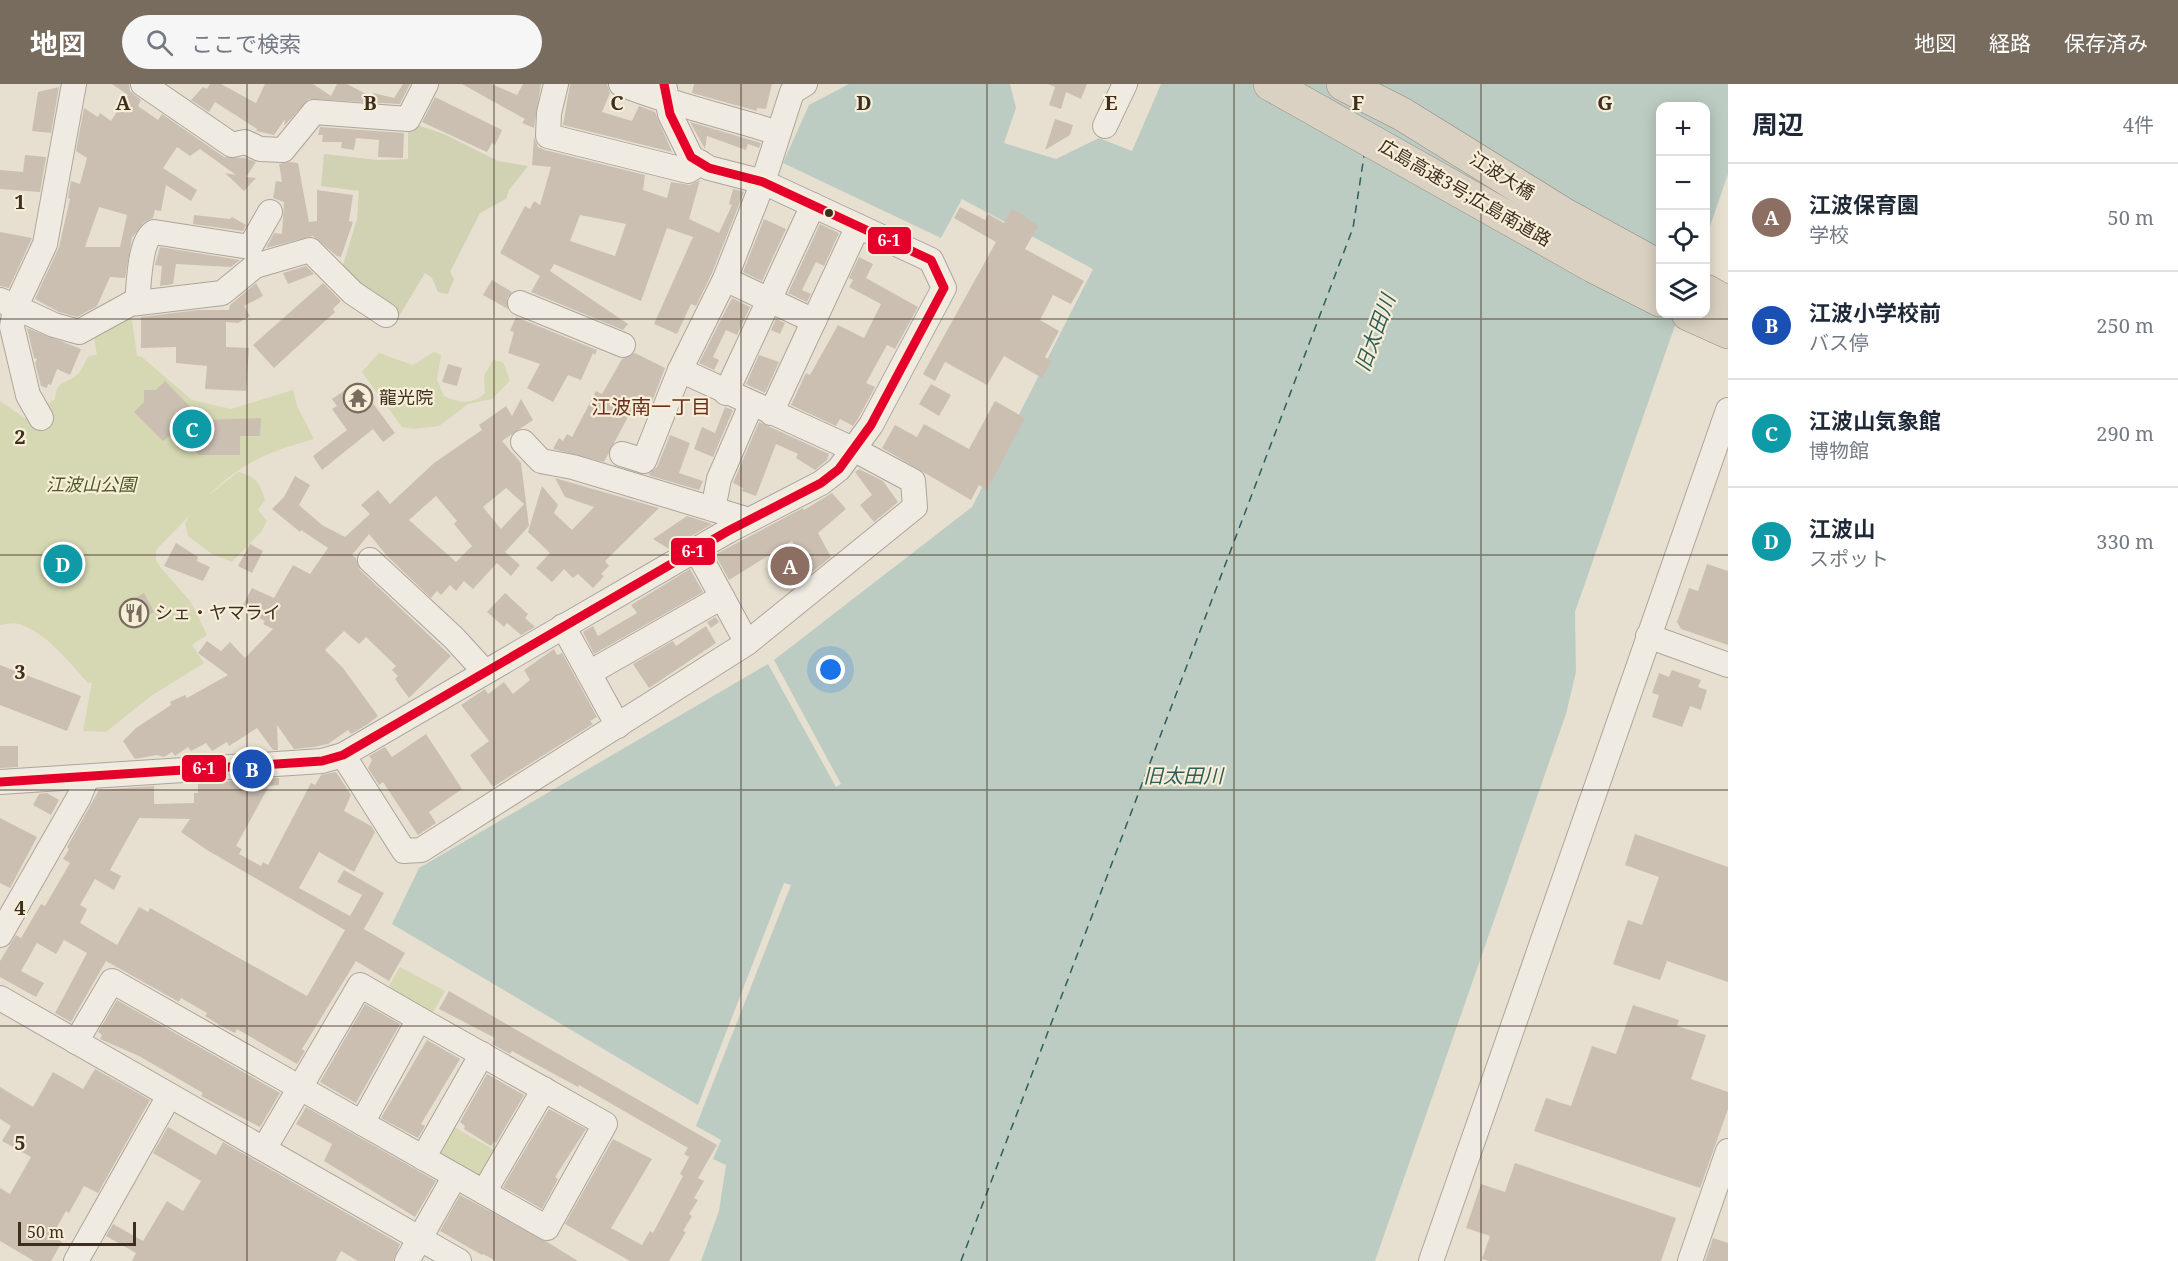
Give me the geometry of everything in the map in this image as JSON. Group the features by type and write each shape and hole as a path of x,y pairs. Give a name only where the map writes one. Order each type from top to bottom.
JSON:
{"highway":[{"name":"広島高速3号;広島南道路","path":"1270,84 1593,266 1656,298"},
{"name":"江波大橋","path":"1343,84 1402,114 1565,215 1656,265"},
{"path":"1710,293 1728,303"},
{"path":"1697,318 1728,332"}],"street":[{"path":"41,418 28,395 17,358 8,304 45,244 74,84"},
{"path":"143,84 232,145 245,142 260,149 283,150 314,112 408,118 426,84"},
{"path":"556,84 549,113 548,136 688,171 701,163"},
{"path":"621,84 666,93 704,110 778,133"},
{"path":"622,454 644,461 680,370 725,279 763,182 792,92 805,84"},
{"path":"1105,126 1125,84"},
{"path":"0,782 322,761 343,755 696,549 821,483 839,469 871,425 944,288 931,260 763,182 710,168 691,157 666,93"},
{"path":"726,393 813,205"},
{"path":"137,303 144,244 154,232 250,247 270,212"},
{"path":"713,509 719,480 814,321 858,226"},
{"path":"8,304 54,326 79,332 130,304 222,293 255,266 310,250 353,293 386,315"},
{"path":"725,279 814,321"},
{"path":"520,303 623,345"},
{"path":"343,755 404,851 421,850 747,643 915,507 913,481 855,450 680,370"},
{"path":"1431,1261 1728,410"},
{"path":"524,442 541,461 573,467 749,520"},
{"path":"696,549 747,643"},
{"path":"370,560 454,638 485,672"},
{"path":"589,673 722,597"},
{"path":"563,626 618,726"},
{"path":"1648,636 1728,665"},
{"path":"0,935 76,802 87,777"},
{"path":"76,1042 112,981 299,1088 547,1228 605,1124 360,985 299,1088 264,1149"},
{"path":"0,998 459,1261"},
{"path":"362,1123 419,1019"},
{"path":"423,1158 482,1054"},
{"path":"484,1192 544,1089"},
{"path":"76,1261 170,1096"},
{"path":"1690,1261 1728,1151"},
{"path":"407,1261 456,1176"}],"green space":[{"path":"408,122 444,134 498,161 528,166 509,190 506,199 480,213 450,272 454,279 448,294 438,292 432,278 425,273 398,318 354,288 343,274 343,265 357,219 359,191 321,186 324,154 378,160 408,159"},
{"name":"江波山公園","path":"124,314 132,321 137,356 142,357 192,400 231,409 293,390 297,406 314,439 269,454 244,466 208,496 238,472 253,478 263,494 265,500 258,510 267,521 261,532 232,562 212,554 188,536 185,523 190,515 156,550 156,560 191,602 207,635 192,645 204,663 151,696 106,732 83,731 92,682 88,683 57,649 39,634 17,623 0,625 0,401 26,419 55,399 60,385 78,374 89,356 97,355 93,330"},
{"path":"434,352 441,355 437,380 444,396 449,398 470,401 476,400 485,393 484,376 493,360 503,362 510,381 492,399 468,404 439,426 413,429 402,427 362,372 379,353 413,365"},
{"path":"400,967 445,991 431,1016 386,991"},
{"path":"451,1125 499,1153 486,1175 474,1179 442,1160 439,1146"}],"water":[{"name":"旧太田川","path":"849,84 1010,84 1016,108 1004,143 1056,159 1099,138 1132,151 1161,84 1728,84 1728,174 1710,226 1710,102 1656,102 1656,318 1678,318 1575,612 1576,672 1566,714 1375,1261 701,1261 719,1211 726,1165 713,1159 721,1140 696,1126 791,885 784,883 698,1105 392,924 419,868 768,664 836,787 841,784 774,660 972,507 1093,269 962,199 941,238 783,163 809,105"}],"building":[{"path":"112,84 129,84 130,91 141,100 138,106 158,120 162,114 224,157 246,158 256,162 246,177 256,178 244,191 225,173 236,175 200,149 190,156 177,147 163,168 197,190 191,201 166,185 161,211 155,210 153,218 144,222 132,238 125,278 110,277 97,306 77,317 59,312 35,299 59,247 70,199 68,198 71,181 80,184 87,158 76,151 84,108 98,117 100,113 111,121 128,95","holes":["99,207 127,215 120,247 85,247"]},
{"path":"210,84 221,84 256,103 265,84 313,84 331,96 337,84 347,84 372,97 373,93 394,98 403,84 410,84 400,104 309,99 284,126 285,119 274,135 256,131 257,129 215,102 209,112 191,100 203,87 207,89"},
{"path":"462,84 491,84 517,95 523,84 541,84 534,128 522,123 525,119"},
{"path":"570,84 607,84 610,93 602,112 632,121 639,106 655,112 672,152 563,125"},
{"path":"694,84 772,84 766,109 757,108 757,111 692,93"},
{"path":"1048,84 1087,84 1081,99 1066,92 1061,109 1049,105 1055,87"},
{"path":"59,87 51,133 32,131 38,92"},
{"path":"435,97 502,130 495,145 492,143 487,152 422,122"},
{"path":"1055,119 1073,125 1070,135 1045,150"},
{"path":"690,122 761,143 759,148 748,144 746,150 707,136 705,149"},
{"path":"320,127 404,133 403,158 378,157 379,140 356,138 354,150 341,148 342,142 322,142 323,135 318,135"},
{"path":"534,137 538,147 545,150 645,175 643,190 667,198 671,182 690,185 700,180 689,219 719,233 732,205 729,204 733,189 744,192 712,273 696,306 691,304 677,334 654,324 693,237 667,228 641,301 554,264 550,271 628,324 623,330 531,292 540,276 500,253 525,206 530,209 534,201 540,205 551,167 532,165","holes":["580,215 626,224 615,256 570,241"]},
{"path":"25,155 46,157 40,192 0,189 0,170 23,172"},
{"path":"298,163 309,222 317,221 317,190 353,195 349,221 353,222 341,257 313,236 266,248 274,233 282,234 284,202 273,198 276,181 282,182 279,164"},
{"path":"960,207 985,220 988,214 1004,223 1012,209 1023,215 1038,226 1025,249 1084,281 1071,304 1053,295 1040,320 1059,331 1045,357 1052,361 1042,378 1004,356 987,385 945,362 935,381 923,374 996,242 954,218"},
{"path":"194,215 230,219 232,217 246,225 243,231 193,224"},
{"path":"764,219 786,229 762,281 743,272"},
{"path":"820,224 839,233 824,266 816,262 802,290 811,294 807,302 788,293"},
{"path":"0,232 32,238 9,288 0,286"},
{"path":"160,247 240,260 231,267 176,264 173,284 160,286 162,266 155,265"},
{"path":"859,257 873,264 866,278 918,307 895,349 887,345 866,383 875,387 853,426 840,419 836,426 791,405 806,373 810,375 838,325 864,338 881,304 849,287 853,280 849,278"},
{"path":"306,266 314,274 288,284 283,273"},
{"path":"492,280 512,292 507,298 508,309 483,295"},
{"path":"256,283 263,296 244,306 250,316 238,323 226,322 226,347 249,348 246,391 205,389 207,366 176,363 176,347 141,348 141,317 198,310 229,310 230,305"},
{"path":"323,283 341,301 333,309 335,312 274,368 253,345"},
{"path":"732,298 750,307 737,335 726,330 713,357 719,360 714,370 699,363"},
{"path":"516,317 597,350 595,355 593,353 581,380 568,375 553,402 527,388 540,364 508,353 514,332 510,331"},
{"path":"776,319 785,323 780,334 771,330"},
{"path":"27,328 81,349 70,375 57,369 51,385 48,384 47,388 41,386 35,363 37,359 34,358"},
{"path":"635,353 665,368 652,402 639,396 604,462 553,449 559,438 563,441 567,434 572,437 596,391 602,394 622,359"},
{"path":"759,355 779,362 765,393 746,384"},
{"path":"448,364 462,368 457,386 442,382"},
{"path":"165,381 203,420 261,418 260,436 240,436 240,455 199,455 175,431 163,441 134,412 144,402 144,390 156,390"},
{"path":"357,382 395,433 383,442 373,429 322,470 313,456 347,430 332,409 337,406 332,399"},
{"path":"931,384 951,395 939,416 919,404"},
{"path":"521,399 533,420 502,441 521,463 529,526 505,552 520,565 511,576 497,563 473,589 464,581 456,591 450,585 441,595 437,591 431,598 387,556 369,534 352,555 356,558 360,570 451,656 409,698 395,679 398,676 392,670 396,666 366,637 359,644 344,631 325,650 343,668 378,716 368,724 351,734 348,730 328,744 314,747 294,749 277,725 278,750 273,750 257,728 229,746 227,742 212,751 206,743 191,751 188,747 175,756 172,752 164,757 157,755 135,759 123,741 136,728 171,705 170,702 185,695 187,698 228,675 198,653 207,641 221,651 230,642 245,658 273,629 263,624 265,621 241,609 252,588 274,598 293,565 310,574 328,548 301,530 300,532 272,509 284,497 295,476 310,485 299,505 322,525 345,537 370,514 361,505 378,490 390,504 434,463 482,430 479,425 506,406 512,416","holes":["506,488 524,504 501,529 483,507","436,496 457,521 454,524 472,546 456,562 409,520"]},
{"path":"995,401 1025,418 987,490 979,485 971,500 882,448 895,425 917,437 924,424 969,449"},
{"path":"725,407 733,410 713,457 694,449 702,427 715,433"},
{"path":"759,422 829,454 827,460 815,470 796,458 798,454 776,444 756,496 742,491 743,488 733,483"},
{"path":"670,435 690,443 679,473 703,481 699,490 648,475 657,467"},
{"path":"859,469 883,481 898,502 874,522 860,505 872,495 855,472"},
{"path":"555,478 659,508 605,561 609,566 601,574 604,576 593,588 578,574 573,578 564,569 552,582 536,568 550,553 528,532 542,486 558,505 554,513 572,530 594,507 565,497"},
{"path":"832,493 846,509 818,533 831,557 811,573 792,541 729,580 716,556 718,553 803,508 804,510"},
{"path":"687,516 712,524 669,549 653,539"},
{"path":"176,543 198,557 197,561 210,567 203,581 164,566"},
{"path":"250,544 263,551 252,573 238,566"},
{"path":"1707,564 1728,571 1728,645 1681,629 1677,622 1689,588 1698,591"},
{"path":"690,569 703,592 594,654 583,632 593,626 598,636 637,613 631,605"},
{"path":"144,593 154,612 128,626 118,607"},
{"path":"505,593 528,614 525,618 535,627 521,635 507,623 504,627 487,612"},
{"path":"716,617 719,622 711,628 707,622"},
{"path":"706,626 716,643 649,688 633,664 673,641 676,646"},
{"path":"554,649 557,655 562,653 597,717 590,721 593,724 493,787 470,755 489,741 461,705 485,689 488,694 504,682 513,694 530,680 524,670"},
{"path":"0,665 81,696 67,731 0,705"},
{"path":"1672,670 1701,680 1698,687 1707,690 1701,710 1690,706 1682,727 1652,717 1659,695 1652,693 1659,673 1669,677"},
{"path":"426,734 462,789 429,812 436,823 418,835 383,782 379,785 368,768 372,760 369,756 385,747 392,757"},
{"path":"0,746 18,746 18,767 0,768"},
{"path":"336,772 351,795 344,811 371,826 375,832 354,872 319,852 299,888 350,916 362,895 337,882 344,870 384,893 364,929 405,953 389,981 356,961 302,1049 305,1051 297,1064 237,1029 235,1033 221,1026 205,1016 207,1013 181,998 179,1002 106,961 71,1022 55,1013 87,953 64,940 56,954 37,943 21,971 44,983 36,997 0,977 0,961 9,946 16,935 21,938 41,904 45,906 70,863 63,859 69,849 67,847 99,790 154,786 154,804 194,803 194,793 198,793 198,783 279,778 279,785 269,786 236,846 242,849 239,854 261,866 263,862 268,865 311,783 315,785 321,775","holes":["139,818 190,819 181,832 207,850 345,930 307,996 150,908 148,912 139,907 117,945 80,923 87,909 80,905 95,879 114,890 121,876 110,870"]},
{"path":"47,793 59,800 51,815 33,805 39,794"},
{"path":"0,818 37,837 10,888 0,883"},
{"path":"1635,834 1728,867 1728,982 1667,961 1660,980 1613,964 1628,920 1642,925 1659,877 1625,865"},
{"path":"449,991 717,1145 698,1178 704,1181 694,1198 698,1200 689,1214 692,1216 683,1231 686,1232 669,1261 630,1261 565,1224 613,1139 652,1159 611,1228 642,1245 650,1231 653,1233 683,1176 680,1174 689,1157 684,1154 688,1148 579,1085 578,1087 512,1051 510,1054 492,1044 495,1038 439,1009"},
{"path":"117,1000 280,1093 260,1127 201,1096 203,1093 139,1056 100,1039 102,1035 98,1032"},
{"path":"365,1004 400,1024 356,1103 320,1082"},
{"path":"1633,1005 1679,1020 1677,1026 1706,1035 1691,1079 1728,1092 1728,1109 1700,1188 1534,1131 1546,1098 1571,1106 1592,1046 1616,1054"},
{"path":"427,1040 460,1059 421,1124 425,1126 418,1138 381,1118"},
{"path":"95,1069 150,1100 98,1193 84,1186 69,1213 66,1211 52,1236 62,1242 51,1261 34,1261 0,1241 0,1188 10,1194 31,1157 2,1141 11,1126 0,1119 0,1087 33,1107 53,1072 83,1089"},
{"path":"487,1074 524,1095 496,1143 494,1141 491,1146 464,1129 465,1126 460,1122"},
{"path":"306,1107 436,1181 415,1217 324,1161 332,1144 296,1124"},
{"path":"549,1109 586,1129 555,1177 558,1179 542,1209 503,1187"},
{"path":"168,1127 216,1155 223,1142 400,1244 393,1261 358,1261 341,1251 336,1261 132,1261 136,1253 106,1236 113,1224 143,1241 167,1201 183,1211 201,1181 153,1153"},
{"path":"1515,1163 1676,1218 1661,1261 1489,1261 1482,1259 1490,1236 1466,1228 1481,1184 1505,1192"},
{"path":"460,1195 578,1261 496,1261 482,1255 440,1231"},
{"path":"1713,1238 1728,1243 1728,1261 1705,1261"}],"ferry route":[{"path":"961,1261 1353,228 1364,156"}],"transit line":[{"name":"6-1","path":"0,782 322,761 343,755 728,531 821,483 839,469 871,425 944,288 931,260 763,182 709,168 691,157 670,114 664,84"}],"place":[{"name":"龍光院","path":"358,398"},
{"name":"江波山気象館","path":"192,429"},
{"name":"江波山","path":"63,564"},
{"name":"江波保育園","path":"790,566"},
{"name":"シェ・ヤマライ","path":"134,613"},
{"name":"江波小学校前","path":"252,769"}],"district":[{"name":"江波南一丁目","path":"651,407"}]}
